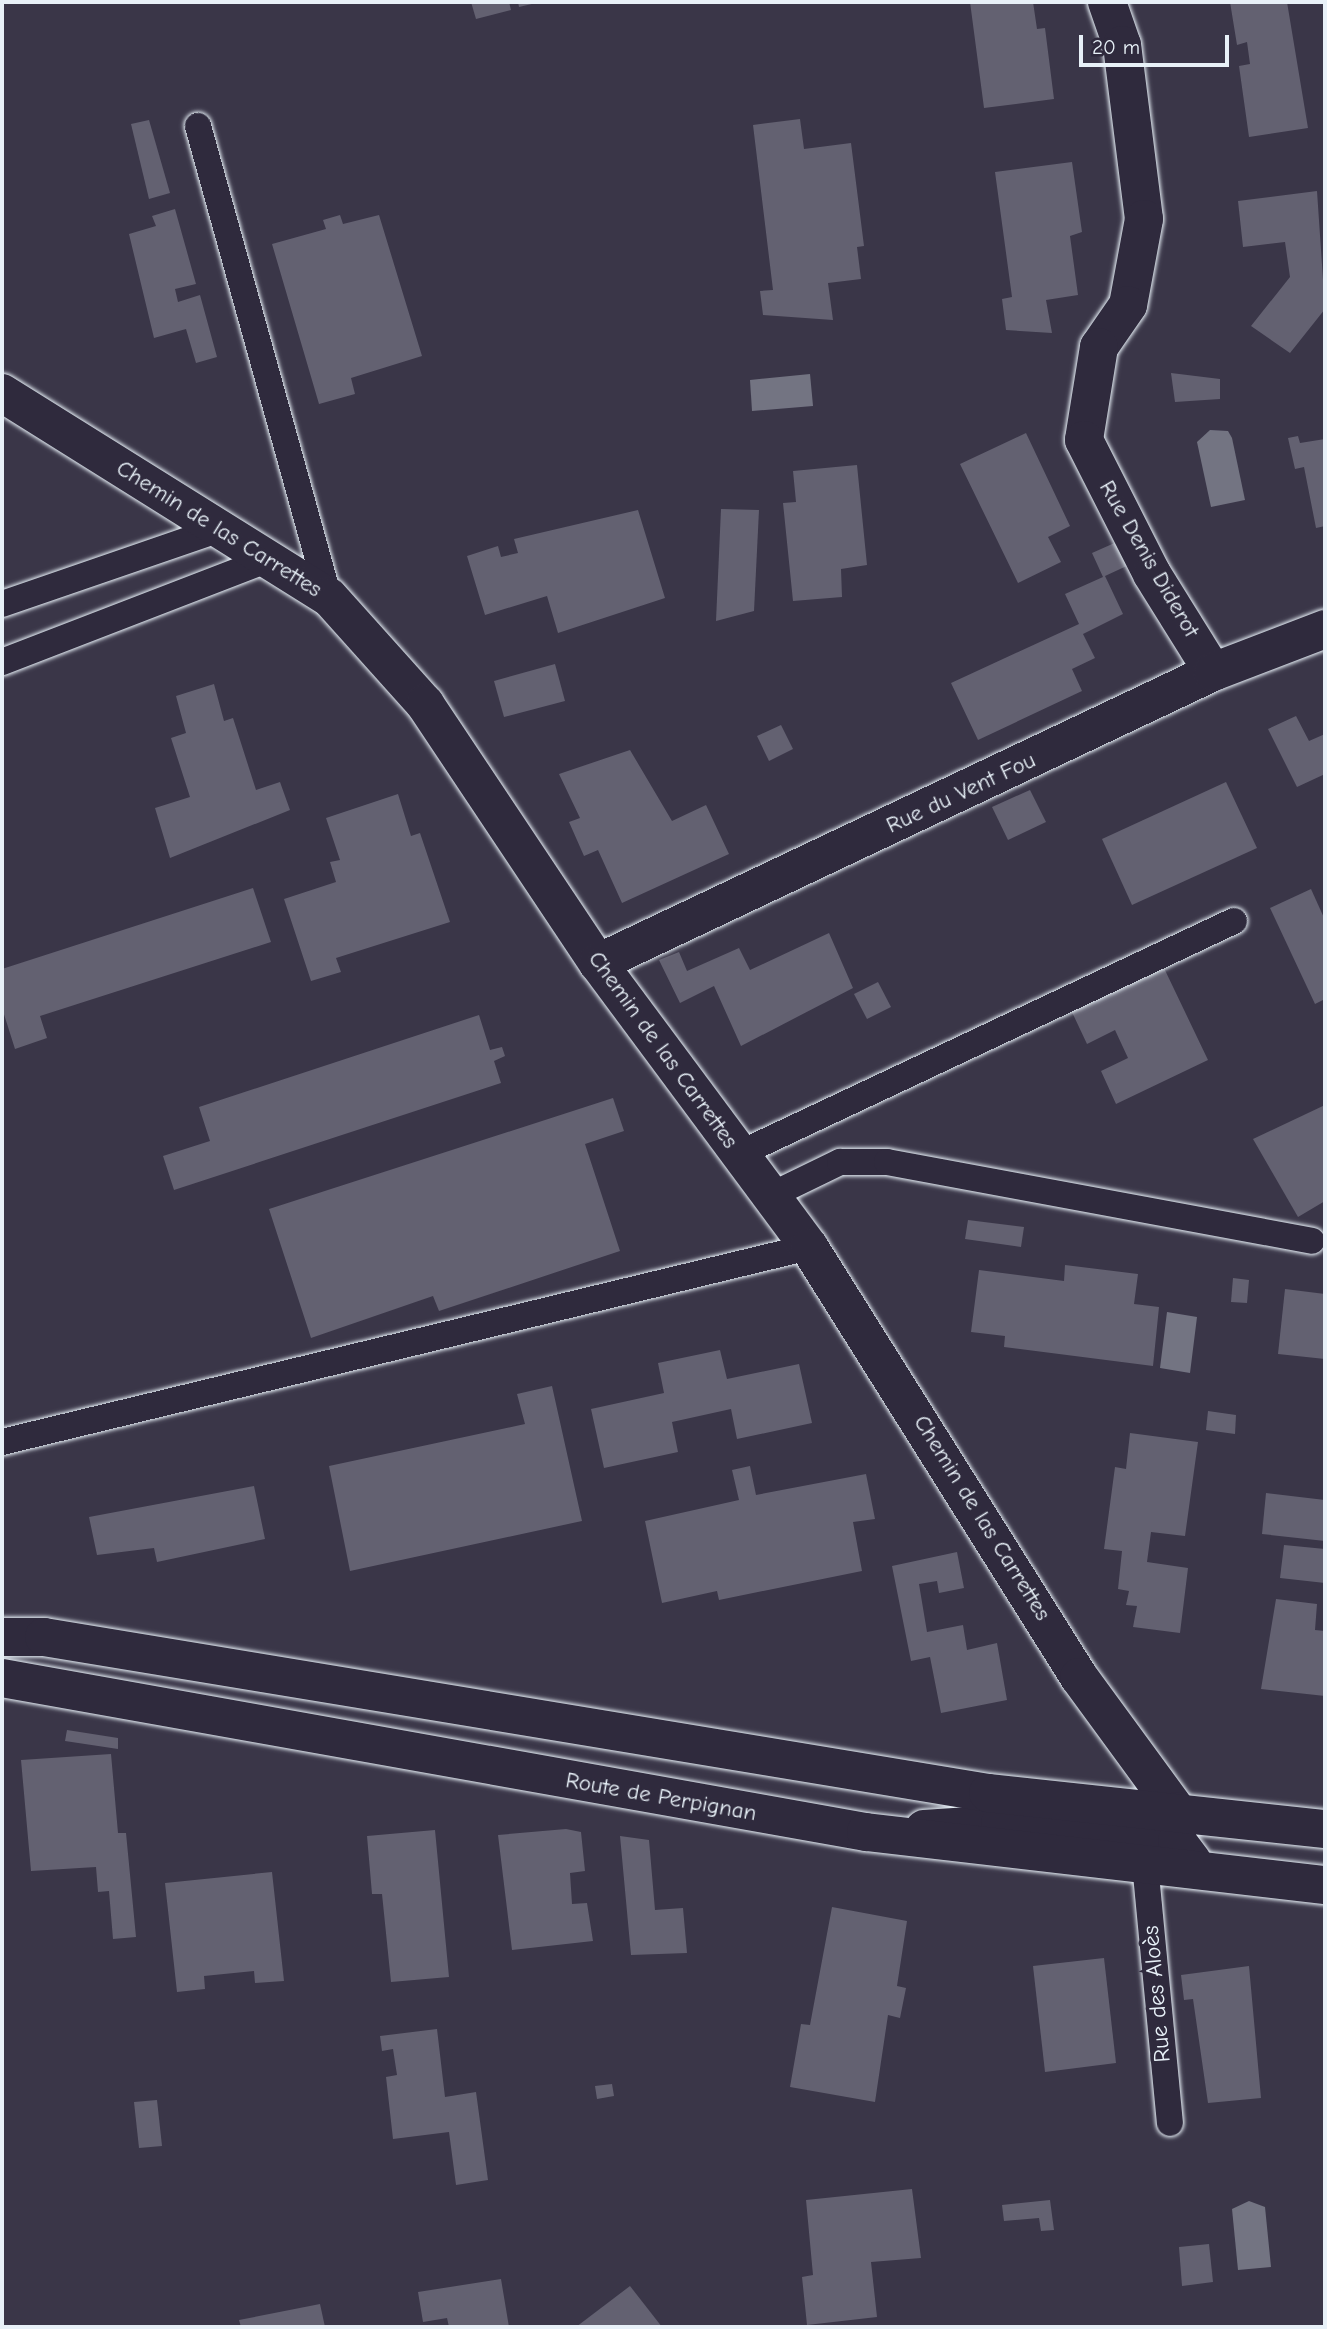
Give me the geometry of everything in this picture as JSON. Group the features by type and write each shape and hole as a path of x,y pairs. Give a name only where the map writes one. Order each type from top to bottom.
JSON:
{"street":[{"name":"Rue Denis Diderot","path":"1107,2 1122,45 1144,219 1128,305 1099,346 1084,440 1152,574 1213,672"},
{"name":"Chemin de las Carrettes","path":"2,393 217,530 271,558 329,597 425,704 598,962 809,1247 1079,1676 1177,1826 1199,1871"},
{"name":"Rue du Vent Fou","path":"598,962 1213,672 1325,629"},
{"path":"2,1637 44,1637 1177,1826"},
{"name":"Route de Perpignan","path":"2,1678 866,1832 1325,1885"},
{"path":"866,1832 1000,1824 1325,1829"}],"lane":[{"path":"198,126 329,597"},
{"path":"2,604 217,530"},
{"path":"2,663 271,558"},
{"path":"739,1154 1234,921"},
{"path":"772,1195 839,1162 887,1162 1312,1241"},
{"path":"2,1442 809,1247"},
{"name":"Rue des Aloès","path":"1145,1864 1170,2123"}],"water":[{"path":"810,374 813,406 752,411 750,380"},
{"path":"1210,430 1228,431 1232,438 1245,500 1211,507 1197,442"},
{"path":"1167,1312 1197,1317 1190,1373 1160,1368"},
{"path":"1249,2201 1265,2207 1271,2267 1238,2270 1232,2209"}],"building":[{"path":"471,2 509,2 511,10 476,19"},
{"path":"518,2 536,2 536,3 519,7"},
{"path":"970,2 1033,2 1037,29 1045,28 1054,99 984,108"},
{"path":"1230,2 1287,2 1308,128 1249,137 1239,66 1250,64 1247,42 1237,45"},
{"path":"800,119 804,149 851,143 864,246 857,247 861,279 828,283 833,320 763,315 760,291 773,290 753,125"},
{"path":"149,120 170,193 149,199 131,124"},
{"path":"1072,162 1082,232 1070,236 1078,295 1046,300 1052,333 1006,330 1002,299 1012,297 995,172"},
{"path":"1317,191 1325,309 1290,353 1251,326 1290,277 1285,242 1243,247 1238,201"},
{"path":"175,209 196,284 175,289 178,302 200,295 217,357 196,363 186,329 154,338 129,234 156,226 152,216"},
{"path":"340,215 343,224 379,215 422,356 351,378 355,394 319,404 272,244 326,229 323,220"},
{"path":"1171,373 1220,379 1220,399 1175,402"},
{"path":"1026,433 1070,526 1048,537 1061,562 1018,583 960,464"},
{"path":"1298,436 1300,443 1325,439 1325,526 1316,528 1304,467 1295,469 1288,438"},
{"path":"857,465 867,565 841,569 842,597 793,601 783,503 796,502 793,471"},
{"path":"721,509 759,510 754,611 716,621"},
{"path":"638,510 665,598 558,633 547,596 485,615 467,556 498,546 501,557 518,553 514,539"},
{"path":"1119,541 1131,564 1105,576 1123,614 1083,634 1095,658 1072,669 1082,691 978,740 951,683 1079,624 1065,594 1103,577 1092,553"},
{"path":"555,664 565,701 504,717 494,681"},
{"path":"214,684 224,721 233,718 256,790 280,782 290,810 170,858 155,808 190,797 171,738 186,733 176,696"},
{"path":"1296,716 1309,741 1325,734 1325,774 1297,787 1268,729"},
{"path":"781,725 793,749 769,761 757,736"},
{"path":"630,750 672,821 706,805 729,854 622,903 598,850 584,856 569,822 580,818 559,774"},
{"path":"1226,782 1257,848 1132,905 1102,839"},
{"path":"1030,790 1046,822 1008,840 992,807"},
{"path":"398,794 411,836 420,833 450,922 336,958 341,972 311,981 284,899 336,882 330,862 340,860 326,818"},
{"path":"253,888 271,942 40,1016 47,1038 15,1049 2,1008 2,969"},
{"path":"1311,889 1325,920 1325,999 1315,1004 1270,908"},
{"path":"829,933 853,988 741,1046 714,986 680,1003 659,960 679,952 687,971 739,948 750,970"},
{"path":"1163,966 1208,1060 1116,1104 1101,1071 1128,1058 1115,1030 1087,1044 1071,1010"},
{"path":"878,982 891,1007 867,1019 854,994"},
{"path":"479,1015 490,1050 502,1047 505,1056 494,1061 501,1083 174,1190 163,1156 210,1141 199,1107"},
{"path":"613,1098 624,1131 585,1144 620,1251 439,1311 433,1296 311,1338 269,1209"},
{"path":"1325,1105 1325,1201 1298,1217 1253,1139"},
{"path":"968,1220 1024,1227 1021,1247 965,1239"},
{"path":"1065,1265 1138,1274 1134,1304 1159,1307 1153,1366 1004,1347 1005,1336 971,1332 979,1270 1064,1281"},
{"path":"1233,1278 1249,1280 1247,1303 1231,1302"},
{"path":"1285,1289 1325,1294 1325,1359 1278,1354"},
{"path":"720,1350 727,1379 799,1364 812,1423 737,1439 731,1409 672,1422 678,1452 604,1468 591,1409 664,1393 658,1363"},
{"path":"552,1386 582,1521 350,1571 329,1466 525,1424 517,1394"},
{"path":"1208,1411 1236,1415 1235,1434 1206,1430"},
{"path":"1130,1433 1198,1442 1185,1536 1151,1532 1147,1562 1188,1568 1180,1633 1133,1627 1137,1606 1126,1605 1129,1591 1118,1589 1122,1551 1104,1549 1115,1467 1126,1469"},
{"path":"750,1466 756,1495 866,1474 875,1519 853,1522 862,1571 719,1600 717,1591 662,1603 645,1521 739,1500 732,1470"},
{"path":"254,1486 265,1539 157,1562 154,1548 97,1555 89,1517"},
{"path":"1266,1493 1325,1500 1325,1541 1262,1534"},
{"path":"1284,1545 1325,1549 1325,1583 1280,1578"},
{"path":"957,1552 964,1588 939,1593 937,1581 919,1584 927,1632 963,1625 967,1650 997,1643 1007,1700 941,1713 930,1657 911,1661 892,1566"},
{"path":"1276,1599 1317,1604 1315,1630 1325,1631 1325,1696 1261,1689"},
{"path":"67,1730 118,1738 118,1749 65,1741"},
{"path":"111,1754 118,1833 126,1833 136,1937 113,1939 109,1891 98,1892 96,1867 31,1871 21,1760"},
{"path":"566,1829 581,1832 585,1871 570,1873 572,1904 587,1903 593,1941 512,1950 498,1835"},
{"path":"435,1830 449,1977 391,1982 382,1894 372,1894 367,1836"},
{"path":"620,1836 649,1840 655,1910 683,1908 687,1953 631,1955"},
{"path":"272,1872 284,1981 255,1983 254,1971 204,1976 205,1989 177,1992 165,1883"},
{"path":"832,1907 907,1921 897,1986 906,1988 900,2018 888,2015 875,2102 790,2087 801,2024 810,2025"},
{"path":"1104,1958 1116,2063 1045,2072 1033,1966"},
{"path":"1249,1966 1261,2098 1208,2103 1193,1999 1184,2000 1181,1975"},
{"path":"437,2029 445,2097 476,2092 488,2180 456,2185 449,2132 393,2139 386,2077 397,2075 393,2049 382,2051 380,2036"},
{"path":"612,2084 614,2096 597,2099 595,2086"},
{"path":"157,2100 162,2146 139,2148 134,2102"},
{"path":"912,2189 921,2258 871,2262 877,2317 807,2325 802,2277 813,2275 806,2200"},
{"path":"1050,2200 1054,2230 1041,2231 1039,2218 1004,2221 1002,2205"},
{"path":"1209,2244 1213,2282 1182,2286 1179,2247"},
{"path":"501,2279 509,2327 449,2327 447,2318 423,2322 418,2292"},
{"path":"630,2286 662,2327 576,2327"},
{"path":"320,2304 325,2327 241,2327 239,2320"}]}
